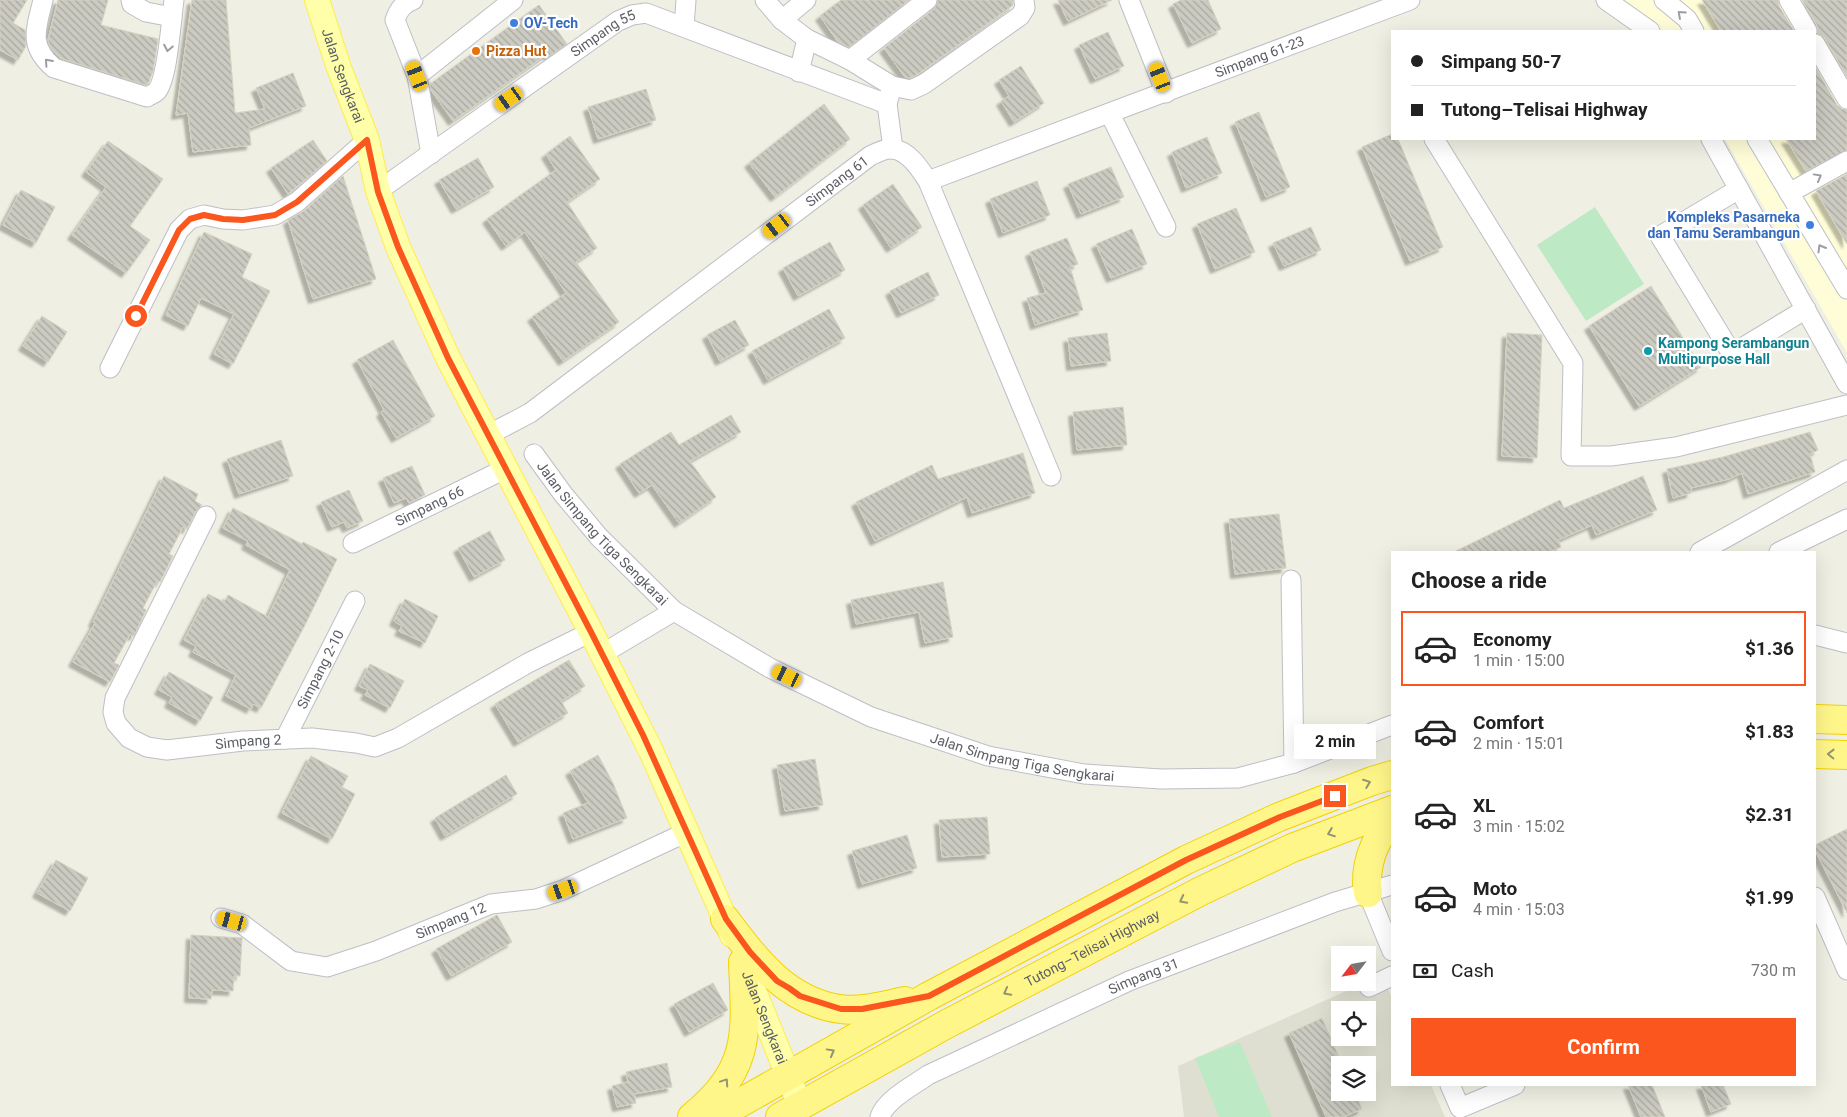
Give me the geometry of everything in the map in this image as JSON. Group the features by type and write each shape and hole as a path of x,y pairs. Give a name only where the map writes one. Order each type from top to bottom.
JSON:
{"highway":[{"path":"1816,719 1847,720"},
{"path":"1816,754 1847,755"},
{"path":"715,1117 929,996 1186,860 1280,817 1391,775"},
{"name":"Tutong–Telisai Highway","path":"794,1113 953,1020 1201,891 1292,848 1391,810"},
{"path":"1380,889 1366,879 1372,854 1380,836 1391,823"},
{"path":"726,919 750,952 777,981 800,996 841,1009 862,1009 929,996"},
{"path":"692,1117 718,1093 735,1068 742,1049 746,1022 742,962"}],"main road":[{"name":"Jalan Sengkarai","path":"317,0 339,68 367,140 378,192 398,247 444,350 591,632 651,752 726,919 788,1076 794,1113"}],"street":[{"path":"43,0 35,33 35,44 48,63 54,68 147,97 156,93 161,84 173,9 146,12 132,4 131,0"},
{"path":"414,0 405,3 398,10 395,20 417,76 431,154"},
{"path":"417,76 513,0"},
{"path":"684,27 686,0"},
{"path":"765,0 782,20 807,39 850,60 892,86 911,90 924,84 1020,16 1025,8 1024,0"},
{"path":"782,20 806,0"},
{"path":"850,60 927,0"},
{"path":"1129,0 1166,93"},
{"name":"Simpang 61-23","path":"928,181 1410,0"},
{"path":"1606,0 1649,30"},
{"path":"1664,0 1687,19 1693,30"},
{"path":"1789,0 1806,30"},
{"name":"Simpang 55","path":"378,192 618,21 632,15 646,13 887,104"},
{"path":"799,72 807,39"},
{"path":"1816,46 1847,99"},
{"path":"892,86 887,104 893,149 909,157 919,167 928,181 1051,476"},
{"path":"1110,114 1166,227"},
{"path":"110,368 179,230 190,219 204,215 223,219 243,220 275,215 297,202 367,140"},
{"path":"1435,140 1573,363 1571,456 1611,456 1676,447 1847,405"},
{"path":"1712,140 1847,384"},
{"path":"1758,140 1847,290"},
{"name":"Simpang 61","path":"488,435 530,413 870,156 883,150 893,149"},
{"path":"1789,193 1847,161"},
{"path":"1739,189 1660,236 1732,354 1806,310"},
{"name":"Jalan Simpang Tiga Sengkarai","path":"534,454 563,494 599,537 674,611 770,668 871,717 988,756 1084,774 1160,779 1238,778 1294,764 1391,725"},
{"name":"Simpang 66","path":"353,543 505,469"},
{"path":"1702,551 1847,470"},
{"name":"Simpang 2","path":"206,516 115,698 113,712 116,723 129,738 147,747 167,750 243,741 312,738 376,747 398,738 528,663 591,632"},
{"path":"1781,551 1847,520"},
{"path":"1291,580 1294,764"},
{"name":"Simpang 2-10","path":"285,739 355,601"},
{"name":"Jalan Simpang Tiga Sengkarai","path":"602,654 674,611"},
{"path":"1816,635 1847,643"},
{"name":"Simpang 12","path":"221,918 242,924 291,962 327,967 376,951 491,904 536,899 563,890 687,832"},
{"path":"1380,889 1391,947"},
{"name":"Simpang 31","path":"880,1117 882,1112 901,1093 928,1075 1128,981 1335,902 1380,889"},
{"path":"1816,899 1847,970"},
{"path":"1376,984 1391,976"},
{"path":"1450,1086 1462,1112 1513,1086"}],"shaded area":[{"name":"Kompleks Pasarneka dan Tamu Serambangun","path":"1615,0 1847,0 1847,353 1726,140 1816,140 1816,30 1654,30"},
{"path":"1382,975 1391,996 1391,1086 1431,1086 1445,1117 1184,1117 1178,1066 1346,991 1376,991 1376,978"}],"green space":[{"path":"1595,207 1644,284 1586,321 1537,245"},
{"path":"1240,1042 1272,1117 1219,1117 1195,1058"}],"building":[{"path":"0,0 27,0 13,23 25,30 26,46 18,60 0,50"},
{"path":"58,0 108,0 101,25 158,39 153,71 148,84 146,85 60,58 50,47 48,40"},
{"path":"192,0 226,0 235,113 265,109 256,88 293,73 306,106 249,128 251,145 193,152 188,113 176,115"},
{"path":"841,0 909,0 849,47 838,42 820,16"},
{"path":"938,0 1013,0 1013,5 918,74 910,78 905,77 884,48 934,9"},
{"path":"1058,0 1112,0 1068,21"},
{"path":"1181,0 1208,0 1221,29 1192,43 1173,4"},
{"path":"1702,0 1778,0 1779,6 1793,30 1720,30"},
{"path":"1802,0 1847,0 1847,77 1825,38 1818,33 1817,25"},
{"path":"539,5 567,44 549,56 547,54 453,121 431,90 430,84"},
{"path":"1108,32 1124,66 1095,79 1079,45"},
{"path":"1021,66 1044,103 1014,122 1001,101 1009,96 999,80"},
{"path":"1816,68 1837,105 1847,110 1847,150 1806,171 1787,140 1816,140"},
{"path":"646,89 656,120 598,139 588,107"},
{"path":"824,104 850,139 775,197 749,163"},
{"path":"1259,112 1290,187 1266,197 1235,122"},
{"path":"1391,134 1391,140 1398,140 1443,247 1410,261 1362,147"},
{"path":"570,136 600,179 567,202 597,248 576,262 619,322 563,361 532,317 566,293 525,232 506,246 487,219 556,170 546,154"},
{"path":"1207,137 1222,173 1186,188 1172,152"},
{"path":"313,140 327,161 288,194 271,168"},
{"path":"108,141 163,179 130,226 150,240 126,273 72,235 106,187 86,172"},
{"path":"478,158 494,187 456,209 439,180"},
{"path":"1111,167 1124,197 1081,214 1068,184"},
{"path":"1847,174 1847,244 1816,191"},
{"path":"343,176 376,279 313,299 288,220 304,211"},
{"path":"1037,181 1050,215 1003,233 990,199"},
{"path":"893,184 922,227 891,248 863,205"},
{"path":"21,190 55,207 36,243 3,225"},
{"path":"1236,208 1255,252 1215,269 1197,224"},
{"path":"1311,227 1321,250 1284,266 1273,243"},
{"path":"1132,229 1147,264 1111,278 1096,244"},
{"path":"204,232 252,254 242,277 270,291 233,364 214,354 234,314 201,298 188,326 166,315"},
{"path":"1067,238 1078,264 1070,267 1083,310 1035,325 1027,298 1046,293 1030,252"},
{"path":"830,242 845,270 798,296 783,268"},
{"path":"928,272 939,295 901,313 890,291"},
{"name":"Kampong Serambangun Multipurpose Hall","path":"1651,286 1701,367 1639,406 1589,326"},
{"path":"829,309 845,338 768,380 752,351"},
{"path":"42,316 67,332 48,362 23,346"},
{"path":"735,320 749,345 720,361 707,335"},
{"path":"1107,333 1111,361 1071,366 1068,338"},
{"path":"1507,333 1542,335 1537,458 1502,456"},
{"path":"393,340 435,416 396,438 381,412 384,410 357,360"},
{"path":"1123,407 1127,445 1077,450 1073,412"},
{"path":"731,415 741,432 690,461 716,497 679,523 652,485 639,493 620,464 671,432 679,445"},
{"path":"1810,432 1818,450 1810,454 1815,472 1748,494 1742,473 1729,479 1691,488 1691,493 1673,498 1667,469 1723,457"},
{"path":"281,440 293,476 239,494 227,459"},
{"path":"1023,453 1035,493 972,513 967,497 875,541 856,502 932,465 938,479"},
{"path":"412,466 425,495 409,503 406,498 394,503 383,478"},
{"path":"164,476 198,494 195,501 202,505 196,511 187,529 183,527 169,554 173,556 160,582 157,581 143,608 146,610 134,636 130,634 114,663 119,665 110,682 73,662 95,623 93,622"},
{"path":"1643,476 1657,510 1596,535 1592,525 1558,540 1561,547 1551,551 1456,551 1560,500 1564,508"},
{"path":"349,490 363,521 347,528 344,522 332,527 321,502"},
{"path":"233,508 302,544 303,542 337,559 261,708 253,704 251,709 226,696 236,675 193,652 196,646 184,640 208,594 224,602 228,595 268,617 290,570 246,545 248,541 223,528"},
{"path":"1279,514 1286,568 1235,574 1229,519"},
{"path":"490,531 505,560 474,577 458,548"},
{"path":"943,582 953,637 925,643 919,612 856,624 851,600"},
{"path":"405,599 438,616 425,643 399,631 402,626 394,621"},
{"path":"569,660 585,686 561,701 568,713 518,742 495,704"},
{"path":"370,664 404,681 390,708 365,695 368,690 359,686"},
{"path":"169,672 213,697 200,721 169,703 172,697 159,690"},
{"path":"598,755 613,783 627,818 573,839 563,813 588,803 570,771"},
{"path":"311,756 348,776 342,787 355,794 332,839 282,813"},
{"path":"815,759 823,805 785,811 777,765"},
{"path":"506,775 517,794 445,836 435,818"},
{"path":"987,817 990,854 942,857 939,820"},
{"path":"1847,829 1847,913 1816,852 1816,844"},
{"path":"907,835 917,868 862,884 852,851"},
{"path":"56,860 88,878 70,911 37,893"},
{"path":"497,915 512,942 451,976 436,949"},
{"path":"191,935 242,938 240,976 234,976 233,991 212,990 211,999 189,998"},
{"path":"713,983 728,1010 689,1032 674,1004"},
{"path":"1322,1018 1331,1038 1331,1046 1334,1046 1339,1056 1331,1056 1331,1101 1359,1101 1362,1109 1344,1117 1326,1117 1289,1033"},
{"path":"667,1063 672,1087 634,1094 636,1103 617,1107 612,1086 628,1082 626,1072"},
{"path":"1628,1086 1652,1086 1665,1117 1641,1117"},
{"path":"1701,1086 1723,1086 1731,1104 1711,1112"}],"place":[{"name":"OV-Tech","path":"514,23"},
{"name":"Pizza Hut","path":"476,51"},
{"name":"Kompleks Pasarneka dan Tamu Serambangun","path":"1810,225"},
{"name":"Kampong Serambangun Multipurpose Hall","path":"1648,351"}],"route":[{"path":"136,316 179,230 190,219 204,215 223,219 243,220 275,215 297,202 367,140 378,192 398,247 448,358 643,735 726,919 750,952 777,981 800,996 841,1009 862,1009 929,996 1186,860 1280,817 1335,796"}]}
